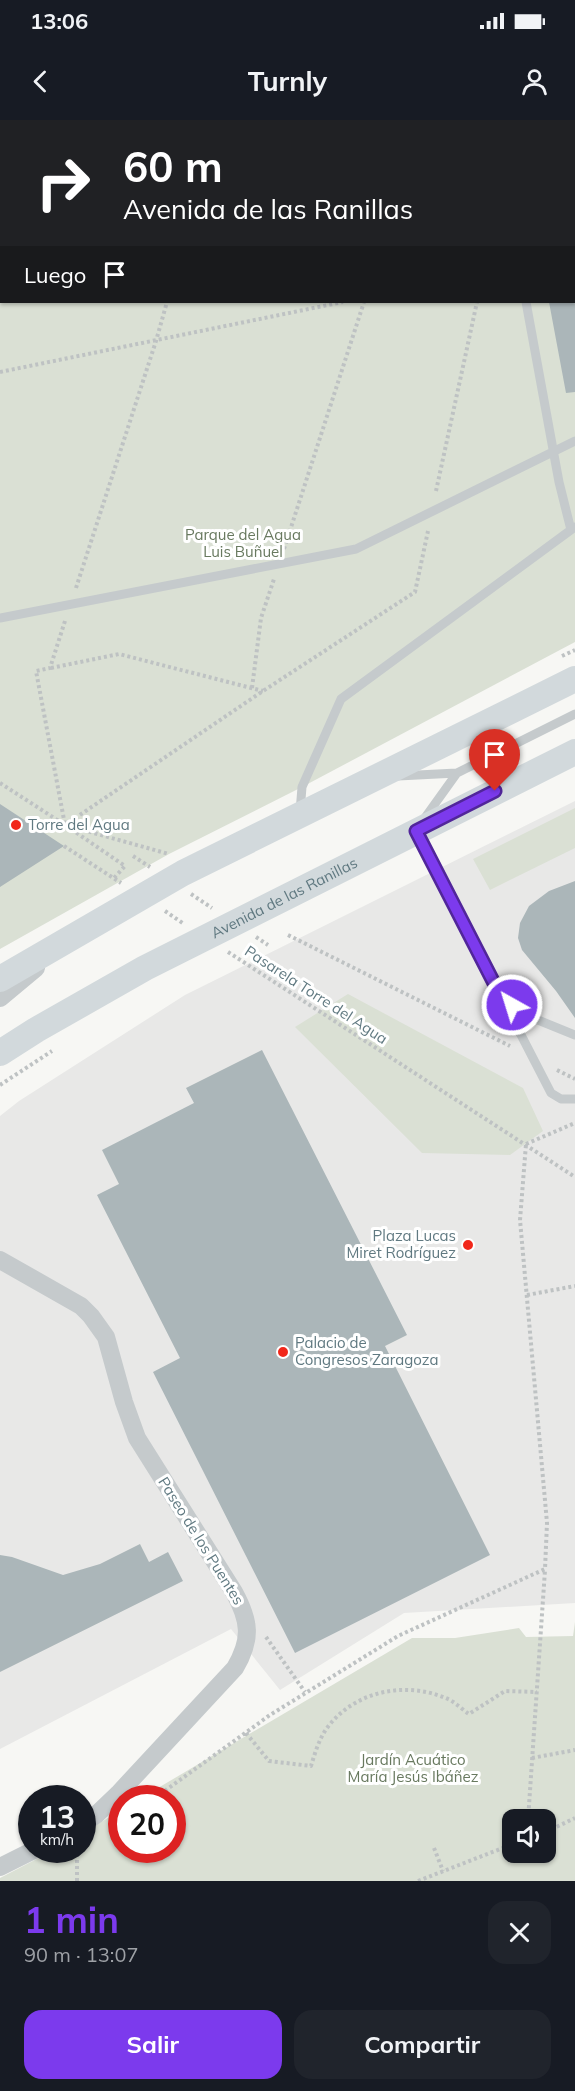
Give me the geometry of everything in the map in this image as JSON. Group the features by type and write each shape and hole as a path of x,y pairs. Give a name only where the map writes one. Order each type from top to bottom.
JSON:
{"main road":[{"path":"0,979 170,880 575,679"},
{"name":"Avenida de las Ranillas","path":"0,1053 145,968 575,752"}],"street":[{"path":"0,998 35,970 63,942"},
{"name":"Paseo de los Puentes","path":"0,1260 81,1306 106,1337 124,1402 137,1438 234,1592 247,1624 245,1649 235,1668 96,1815"},
{"path":"0,1867 18,1858"}],"lane":[{"path":"300,815 302,788 341,699 573,529 559,482 526,303"},
{"path":"0,618 356,549 575,441"},
{"path":"375,778 457,773 575,714"},
{"path":"457,773 416,831 532,1057 555,1097 575,1099"},
{"path":"495,985 512,1005 538,1020 575,1035"}],"path":[{"path":"50,668 167,303"},
{"path":"0,372 338,303"},
{"path":"252,688 261,618 364,303"},
{"path":"65,825 263,691 415,592 477,303"},
{"path":"65,825 36,671 119,654 263,691"},
{"path":"0,783 125,866 114,878"},
{"path":"65,825 169,854"},
{"path":"64,846 124,884"},
{"path":"133,856 268,945"},
{"path":"163,910 193,929"},
{"path":"251,943 268,934"},
{"path":"288,935 575,1079"},
{"name":"Pasarela Torre del Agua","path":"222,948 575,1177"},
{"path":"223,957 234,952"},
{"path":"0,1085 59,1046"},
{"path":"529,1809 547,1523 520,1220 526,1144 575,1123"},
{"path":"527,1295 575,1286"},
{"path":"173,1785 305,1692 398,1636 545,1569"},
{"path":"260,1628 305,1692"},
{"path":"246,1733 269,1761 310,1766 318,1743 328,1726 349,1706 374,1694 401,1689 424,1691 451,1701 469,1714 505,1691 537,1692"},
{"path":"532,1758 575,1750"},
{"path":"556,1827 575,1818"},
{"path":"434,1848 442,1871"},
{"path":"418,1881 502,1848"},
{"path":"77,1863 77,1881"}],"shaded area":[{"path":"575,801 575,1603 404,1613 280,1690 231,1629 0,1749 0,1116 19,1101 185,995"}],"green space":[{"name":"Parque del Agua Luis Buñuel","path":"0,303 575,303 575,642 302,787 169,854 0,949"},
{"path":"575,808 575,848 490,890 473,859"},
{"path":"348,994 523,1088 543,1131 510,1155 422,1153 295,1027"},
{"name":"Jardín Acuático María Jesús Ibáñez","path":"575,1622 575,1881 0,1881 0,1878 29,1863 96,1863 96,1825 108,1818 108,1863 186,1863 186,1785 163,1785 412,1638 455,1638 519,1628 526,1637 573,1636"}],"building":[{"path":"549,303 575,303 575,392 566,393"},
{"name":"Torre del Agua","path":"0,804 64,846 0,887"},
{"path":"575,881 575,1018 522,950 518,938 520,923 529,906 549,891"},
{"name":"Palacio de Congresos Zaragoza","path":"262,1050 407,1335 385,1346 490,1555 295,1653 153,1372 180,1358 97,1195 119,1184 102,1150 194,1103 186,1088"},
{"path":"140,1544 149,1562 168,1552 183,1581 0,1672 0,1555 63,1575 100,1564"}],"place":[{"name":"Torre del Agua","path":"16,825"},
{"name":"Plaza Lucas Miret Rodríguez","path":"468,1245"},
{"name":"Palacio de Congresos Zaragoza","path":"283,1352"}],"route":[{"path":"495,791 416,831 495,985 512,1005"}]}
